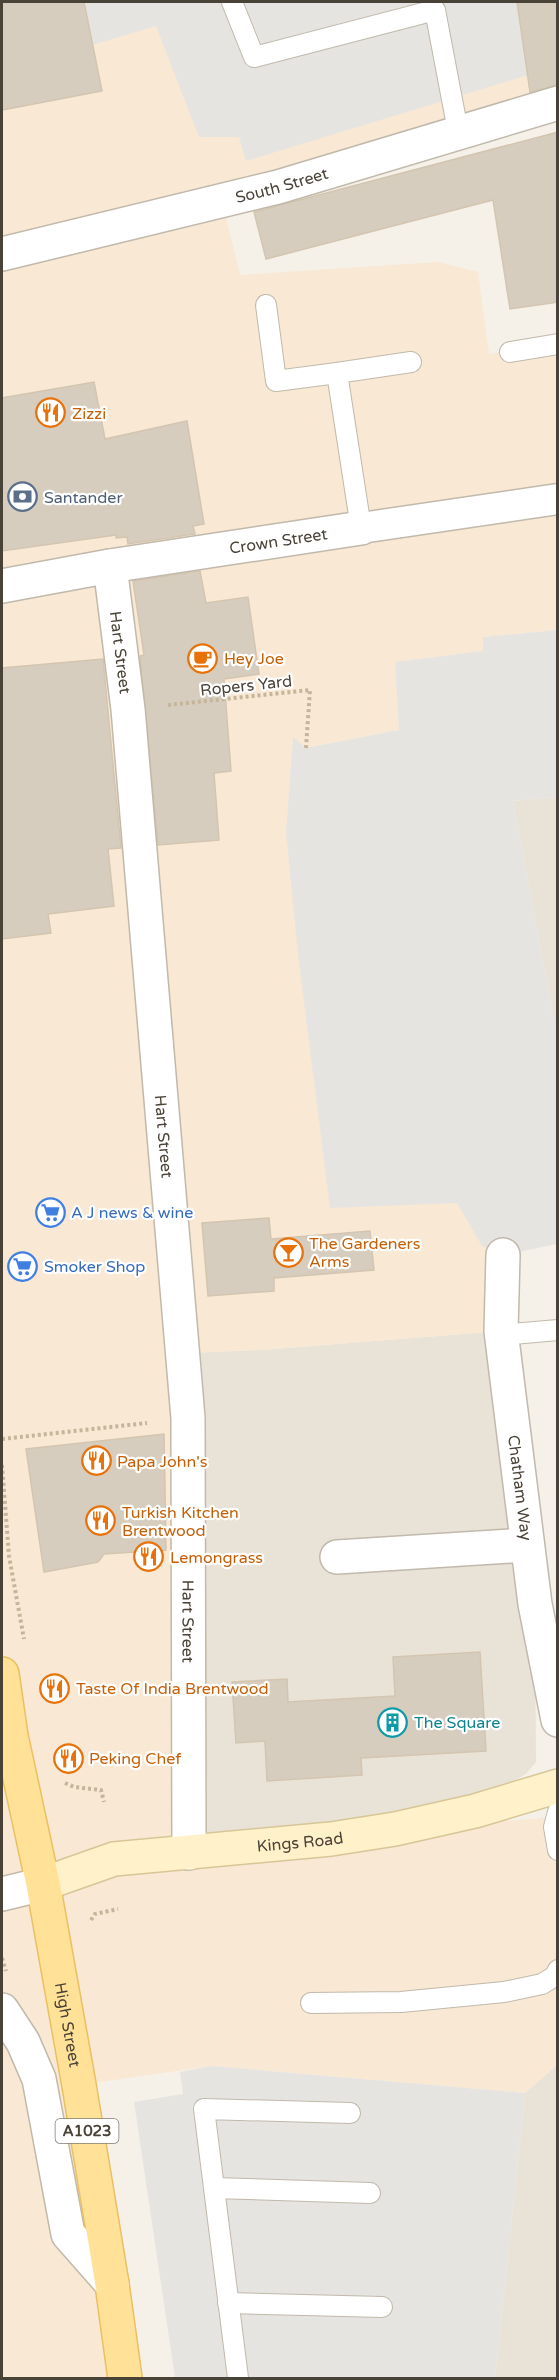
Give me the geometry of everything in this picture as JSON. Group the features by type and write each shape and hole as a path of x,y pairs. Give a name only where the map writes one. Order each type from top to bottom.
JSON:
{"main road":[{"name":"High Street","path":"2,1674 11,1736 43,1884 112,2284 125,2379"},
{"name":"Kings Road","path":"43,1884 114,1859 331,1839 395,1829 476,1811 558,1786"}],"street":[{"name":"South Street","path":"2,254 278,187 458,131 558,103"},
{"name":"Crown Street","path":"2,586 110,566 558,499"},
{"name":"Hart Street","path":"110,566 128,709 188,1418 189,1853"},
{"name":"Chatham Way","path":"503,1255 501,1335 535,1604 558,1720"},
{"path":"337,1557 527,1545"},
{"path":"2,1894 43,1884"},
{"path":"2,2010 23,2042 39,2079 68,2234 112,2284"}],"lane":[{"path":"232,2 254,57 435,10 458,131"},
{"path":"266,305 276,381 411,362"},
{"path":"510,352 558,344"},
{"path":"337,373 361,528"},
{"path":"501,1335 558,1330"},
{"path":"558,1812 554,1827 558,1850"},
{"path":"311,2003 401,2002 504,1992 542,1984 555,1976 558,1970"},
{"path":"238,2379 204,2109 350,2113"},
{"path":"214,2188 370,2193"},
{"path":"228,2303 382,2307"}],"path":[{"name":"Ropers Yard","path":"128,709 310,690 306,748"},
{"path":"2,1439 188,1418"},
{"path":"2,1465 9,1556 26,1650"},
{"path":"55,1779 74,1787 101,1790 104,1802"}],"shaded area":[{"path":"2,2 557,2 557,114 222,201 240,275 438,262 478,272 489,354 557,344 557,630 484,637 484,651 395,662 399,730 306,748 293,738 286,832 302,978 458,1203 482,1246 503,1255 501,1331 261,1350 185,1353 189,1853 395,1829 557,1817 557,2065 525,2093 211,2066 79,2085 125,2378 2,2378"},
{"path":"84,2 517,2 528,75 246,161 239,137 199,137 156,26 92,45"},
{"path":"557,630 557,797 513,801 557,1038 557,1244 503,1255 482,1246 457,1203 330,1208 298,954 286,832 293,737 306,748 399,730 395,662 483,651 483,637"},
{"path":"557,797 557,1038 513,801"},
{"path":"501,1331 535,1604 536,1762 526,1774 497,1791 395,1829 189,1853 184,1353 261,1350"},
{"path":"557,2065 557,2378 495,2378 525,2093"},
{"path":"211,2066 525,2093 495,2378 175,2378 134,2102 183,2094 180,2072"}],"building":[{"path":"2,2 84,2 102,91 2,110"},
{"path":"517,2 558,2 558,85 530,92"},
{"path":"558,132 558,302 510,309 493,200 266,259 254,212"},
{"path":"94,382 105,439 187,421 204,524 193,526 195,534 128,544 127,537 116,538 116,535 2,551 2,398"},
{"path":"200,571 206,603 248,597 259,674 224,679 231,771 214,773 219,840 158,845 140,656 144,655 133,581"},
{"path":"103,659 121,848 108,849 114,906 48,914 51,933 2,939 2,668"},
{"name":"The Gardeners Arms","path":"269,1218 271,1239 370,1231 374,1270 274,1278 274,1291 208,1296 202,1223"},
{"name":"Turkish Kitchen Brentwood","path":"164,1434 166,1550 104,1554 98,1562 44,1572 26,1449"},
{"name":"The Square","path":"480,1652 486,1751 361,1758 362,1775 267,1781 265,1741 236,1743 232,1682 287,1679 288,1702 395,1696 393,1657"}],"place":[{"name":"Zizzi","path":"51,413"},
{"name":"Santander","path":"23,497"},
{"name":"Hey Joe","path":"203,658"},
{"name":"A J news & wine","path":"50,1212"},
{"name":"The Gardeners Arms","path":"288,1252"},
{"name":"Smoker Shop","path":"23,1266"},
{"name":"Papa John's","path":"96,1461"},
{"name":"Turkish Kitchen Brentwood","path":"101,1521"},
{"name":"Lemongrass","path":"149,1557"},
{"name":"Taste Of India Brentwood","path":"55,1688"},
{"name":"The Square","path":"393,1722"},
{"name":"Peking Chef","path":"68,1758"}]}
